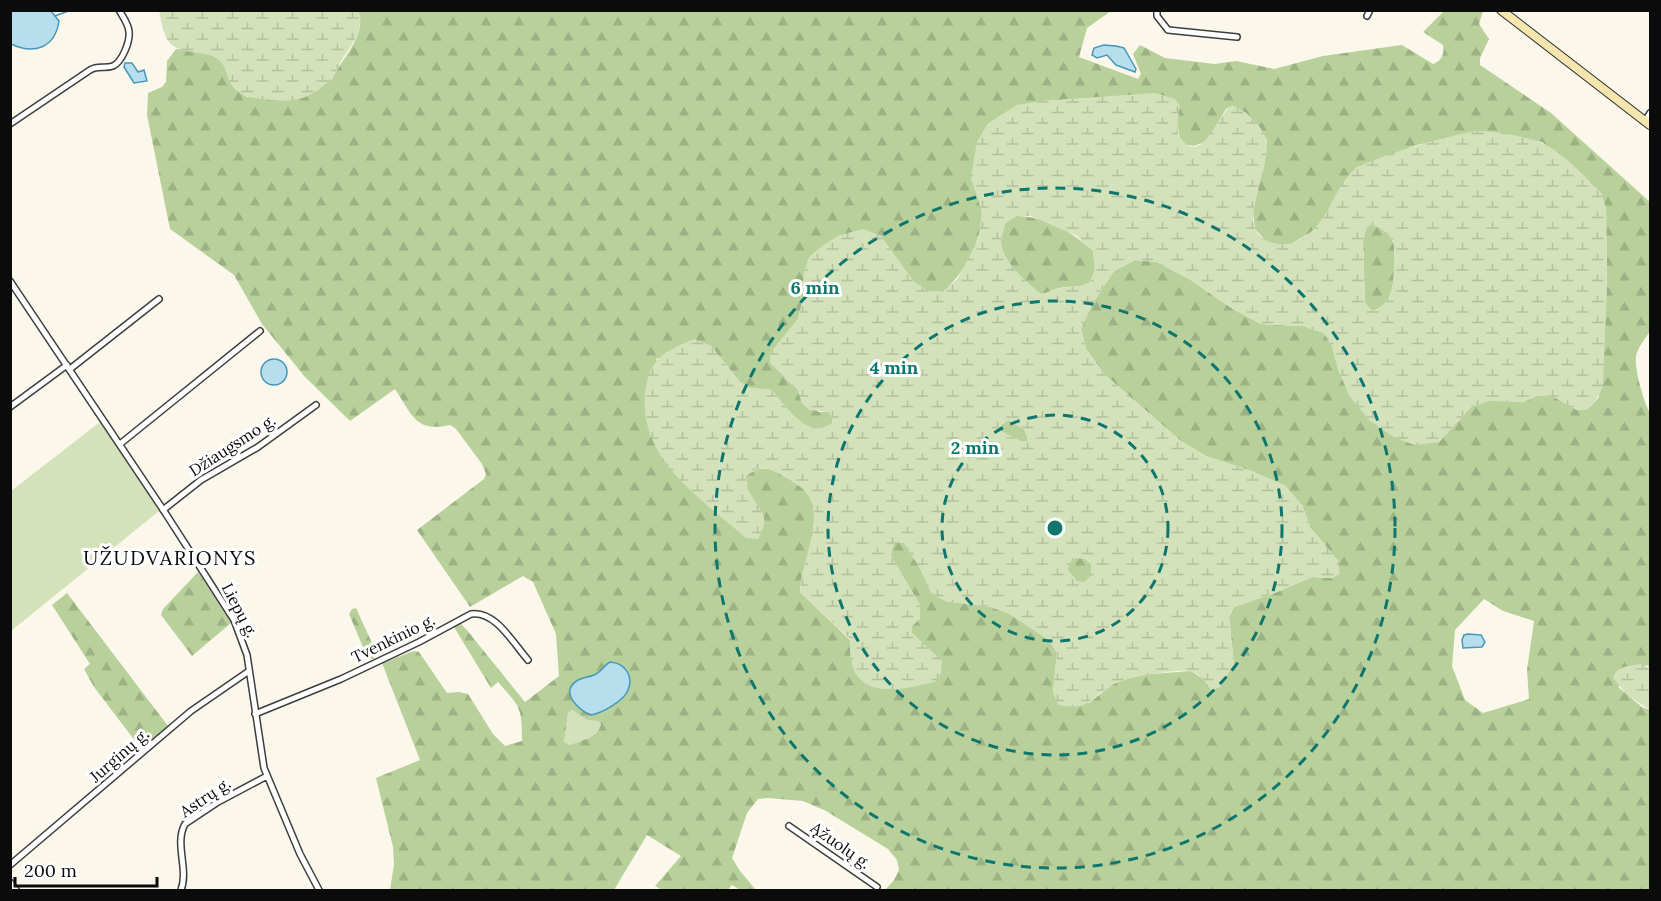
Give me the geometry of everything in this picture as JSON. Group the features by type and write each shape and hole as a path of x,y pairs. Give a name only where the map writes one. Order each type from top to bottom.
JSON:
{"main road":[{"path":"1502,10 1648,123"}],"street":[{"path":"10,124 96,66 110,67 116,64 129,38 130,30 119,10"},
{"path":"1156,10 1157,16 1168,30 1237,37"},
{"path":"1648,123 1650,113"},
{"name":"Liepų g.","path":"10,280 234,620 241,636 249,671 264,768 300,854 319,891"},
{"path":"10,407 159,299"},
{"path":"120,444 260,331"},
{"name":"Džiaugsmo g.","path":"163,510 201,480 258,447 316,405"},
{"name":"Tvenkinio g.","path":"255,714 341,679 471,614 479,613 492,618 528,660"},
{"name":"Jurginų g.","path":"10,865 191,711 249,671"},
{"name":"Astrų g.","path":"181,891 184,866 181,838 185,824 239,790 267,776"},
{"name":"Ąžuolų g.","path":"789,826 877,887"},
{"path":"10,882 16,891"}],"green space":[{"path":"358,10 360,22 357,34 332,78 307,96 282,101 255,98 243,94 231,83 222,63 215,57 174,47 165,34 159,11"},
{"path":"358,11 1111,11 1087,28 1079,57 1138,79 1141,74 1133,54 1140,45 1165,58 1215,64 1236,61 1274,69 1323,56 1402,45 1433,64 1442,57 1443,45 1423,32 1444,11 1483,11 1479,24 1489,39 1480,58 1480,65 1551,113 1650,202 1650,331 1638,349 1636,369 1650,413 1650,668 1647,665 1618,687 1642,707 1650,710 1650,890 885,890 899,870 897,860 888,849 826,811 803,801 768,798 758,799 747,813 732,858 756,890 740,890 732,885 728,890 662,890 655,886 681,856 647,835 614,890 390,890 394,864 393,847 376,778 420,760 382,663 414,651 419,652 447,693 468,694 493,734 505,746 522,741 518,708 498,682 491,688 454,627 461,624 466,629 525,702 559,676 556,634 533,582 523,576 470,607 417,530 484,479 486,474 482,464 456,429 450,425 438,427 422,424 411,413 395,389 350,421 305,377 262,324 234,275 170,229 147,115 148,93 162,87 166,82 167,61 176,49 204,53 216,58 226,69 233,86 247,97 332,79 353,46 360,28","holes":["1155,94 1177,124 1180,138 1186,145 1194,146 1207,141 1226,109 1232,106 1246,113 1260,128 1267,141 1253,211 1255,229 1266,241 1279,245 1291,244 1315,230 1356,168 1417,145 1480,131 1542,142 1568,162 1601,193 1606,209 1607,284 1599,397 1586,410 1577,410 1551,395 1537,396 1523,402 1490,400 1471,407 1439,442 1339,372 1332,346 1324,333 1303,326 1261,324 1157,262 1135,260 1114,271 1092,304 1081,329 1086,349 1105,375 1182,442 1206,456 1254,472 1302,505 1310,527 1338,561 1333,578 1312,577 1234,607 1229,617 1234,664 1202,678 1191,671 1138,675 1113,684 1089,703 1053,693 1057,653 1049,640 1010,614 991,607 946,601 932,593 904,542 894,543 890,555 920,605 912,626 912,633 941,661 851,659 850,640 800,592 813,530 813,506 809,496 800,486 775,471 766,469 754,471 746,476 747,489 764,514 656,359 711,346 740,382 750,388 772,390 798,420 814,428 823,428 832,423 833,418 829,412 819,412 802,403 798,389 786,379 770,354 798,319 803,299 804,272 880,235 913,281 927,291 943,292 958,276 970,257 981,225 982,210 971,178 1043,101","1484,599 1503,611 1534,621 1527,670 1529,699 1483,713 1465,700 1452,666 1455,630","606,664 628,690 624,696 597,714 587,678 602,670","572,710 588,720 598,721 601,724 599,729 584,740 570,745 564,742 568,713"]},
{"path":"1155,93 1175,99 1180,106 1178,134 1190,147 1197,146 1204,141 1227,109 1232,105 1237,108 1257,124 1266,140 1267,153 1253,215 1255,228 1262,238 1281,245 1297,241 1312,231 1320,223 1346,178 1354,170 1376,159 1435,140 1480,131 1511,135 1542,143 1566,159 1601,193 1606,209 1607,284 1603,385 1598,396 1586,410 1577,410 1550,395 1537,396 1523,402 1490,401 1471,407 1439,442 1414,445 1394,437 1370,421 1350,397 1339,372 1332,346 1324,333 1303,326 1261,324 1157,262 1135,260 1114,271 1092,304 1081,329 1086,349 1105,375 1182,442 1206,456 1285,485 1302,505 1310,527 1338,561 1340,574 1332,578 1312,577 1234,607 1229,617 1234,664 1220,687 1211,690 1205,681 1194,672 1162,672 1118,682 1083,705 1069,706 1058,705 1053,693 1057,653 1049,640 1010,614 991,607 945,601 931,593 920,568 904,543 894,543 891,555 920,605 920,619 912,626 912,633 942,661 941,673 935,682 905,688 884,689 865,683 853,669 850,639 800,592 813,530 813,506 809,496 796,483 775,471 763,468 750,473 746,476 747,487 762,513 764,523 758,539 746,538 694,494 663,459 652,440 646,418 645,395 650,373 659,358 674,348 695,339 711,346 740,382 750,388 772,390 806,425 823,428 832,423 833,418 829,412 809,410 802,403 797,389 770,363 770,354 798,319 803,299 804,272 809,257 838,236 862,229 880,235 913,281 927,291 943,292 958,278 978,240 982,212 971,178 977,142 988,123 1017,105","holes":["1016,216 1031,216 1077,236 1093,251 1095,270 1090,282 1041,294 1016,271 1005,257 1001,242 1005,223","1370,224 1385,231 1393,241 1394,248 1392,290 1385,303 1372,311 1365,303 1363,239","1008,420 1024,429 1028,437 1027,441 1022,442 1000,431 1000,426","1076,558 1085,559 1091,564 1091,576 1085,582 1077,581 1067,569 1070,562"]},
{"path":"1016,216 1037,219 1058,226 1093,251 1095,270 1090,282 1041,294 1029,284 1010,264 1002,249 1001,240 1005,223"},
{"path":"1370,224 1388,234 1393,241 1394,248 1392,290 1385,303 1372,311 1365,303 1363,239"},
{"path":"1008,420 1024,429 1027,441 1022,442 1000,431 1000,426"},
{"path":"100,422 159,511 11,631 11,491"},
{"path":"1076,557 1085,559 1091,564 1091,576 1085,582 1077,582 1067,569"},
{"path":"198,572 231,623 192,656 161,615 163,609"},
{"path":"67,593 168,726 142,750 94,687 84,669 90,664 52,605"},
{"path":"356,608 377,654 373,659 368,659 349,614 352,609"},
{"path":"1640,664 1650,668 1650,710 1627,695 1613,678 1620,669"},
{"path":"572,710 601,724 593,735 570,745 564,742 568,713"}],"water":[{"path":"10,11 51,11 59,21 53,38 42,47 35,49 11,44"},
{"path":"1104,45 1124,48 1136,69 1135,72 1116,65 1107,55 1097,58 1092,55 1094,48"},
{"path":"125,63 132,63 138,72 144,70 147,81 134,83 124,67"},
{"path":"274,359 284,362 287,372 284,382 274,385 264,382 261,372 264,362"},
{"path":"1464,635 1481,635 1485,642 1482,647 1463,648 1462,640"},
{"path":"610,662 620,665 627,671 630,685 626,694 612,706 591,715 576,705 570,695 570,690 578,680 596,674"}],"waterway":[{"path":"55,16 71,10"}],"district":[{"name":"UŽUDVARIONYS","path":"170,557"}]}
